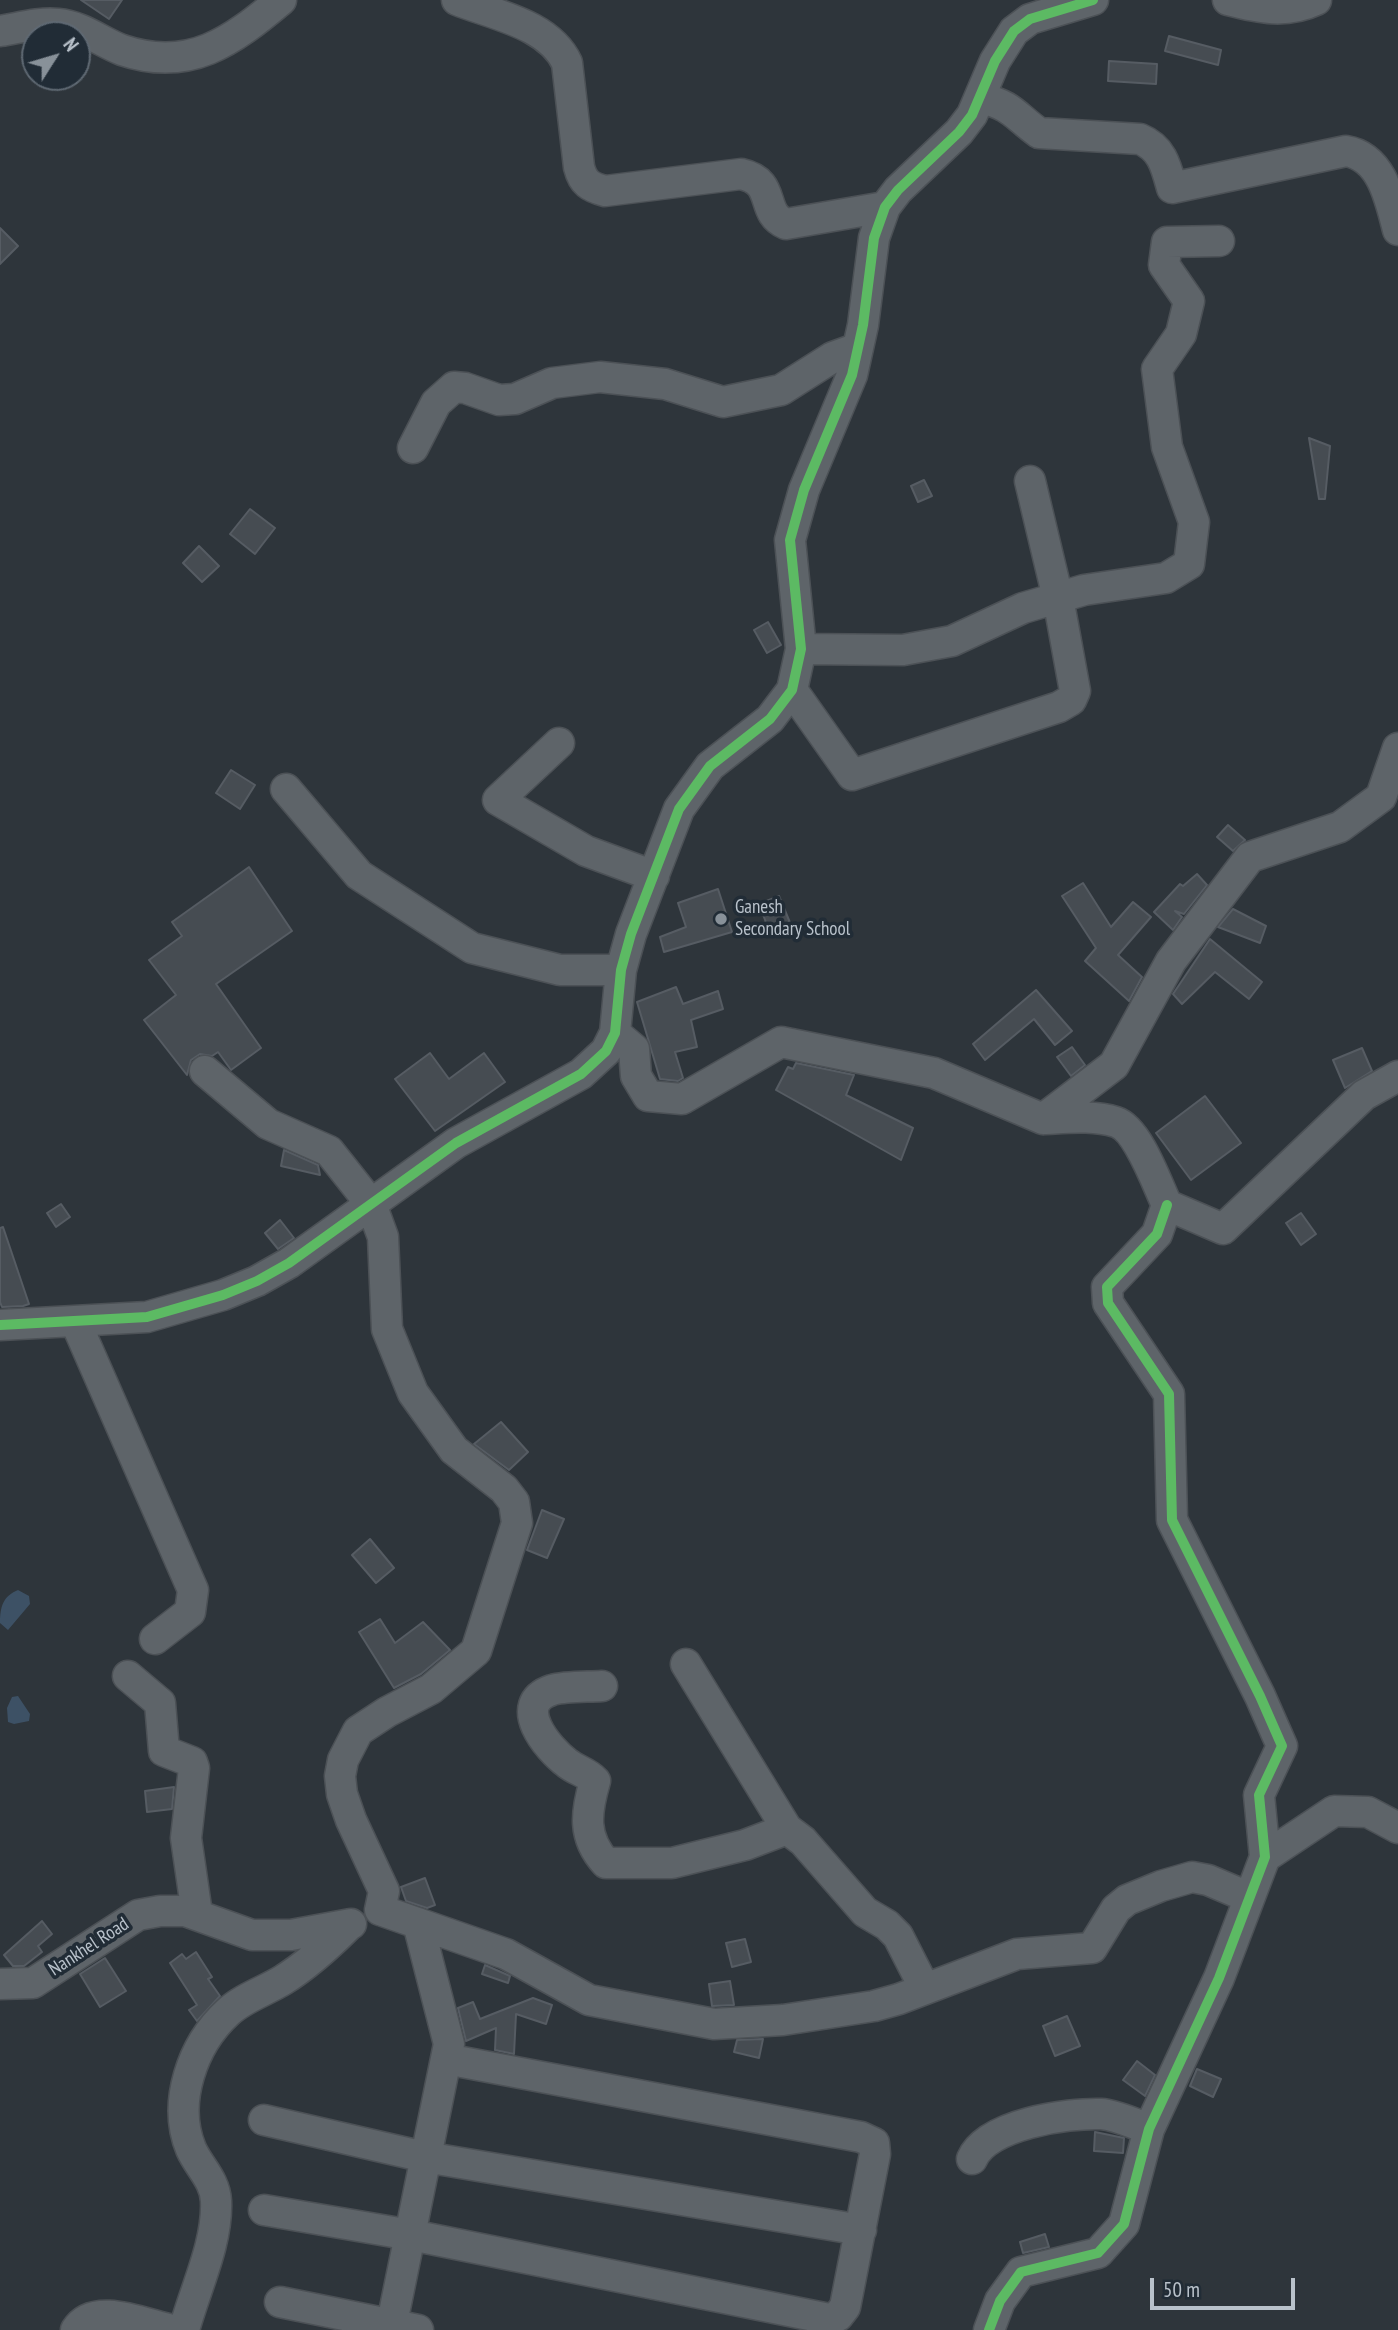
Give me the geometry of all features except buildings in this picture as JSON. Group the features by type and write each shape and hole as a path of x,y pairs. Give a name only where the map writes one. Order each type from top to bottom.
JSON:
{"street":[{"path":"0,31 60,24 83,31 120,49 145,56 171,58 204,53 227,42 281,0"},
{"path":"457,0 537,32 561,50 567,63 579,167 582,178 591,187 606,191 741,174 753,176 764,185 771,211 777,221 786,224 885,207"},
{"path":"0,1325 76,1323 147,1317 223,1295 289,1263 456,1143 581,1074 606,1051 615,1033 621,970 631,934 671,828 693,788 710,766 733,745 770,719 792,690 801,649 790,540 804,490 843,400 858,348 874,239 885,207 898,190 959,132 981,97 995,61 1014,31 1030,19 1093,0"},
{"path":"1228,0 1259,8 1316,0"},
{"path":"981,97 1010,108 1039,133 1140,139 1152,144 1160,152 1172,188 1346,151 1360,153 1371,162 1381,177 1398,230"},
{"path":"801,649 903,650 952,641 1023,608 1084,590 1166,578 1189,564 1194,522 1167,447 1157,369 1181,334 1188,301 1164,265 1167,242 1219,241"},
{"path":"413,448 436,403 454,387 499,400 515,399 552,383 600,377 665,384 723,402 781,390 833,357 858,348"},
{"path":"792,690 852,775 1059,707 1071,700 1074,691 1058,598 1030,481"},
{"path":"559,743 498,800 586,851 654,876"},
{"path":"1044,1119 1114,1065 1171,961 1250,857 1340,827 1381,797 1398,748"},
{"path":"286,789 359,875 472,948 560,970 621,970"},
{"path":"615,1033 634,1049 636,1076 648,1096 682,1099 781,1041 934,1073 1044,1119 1094,1118 1118,1122 1132,1133 1167,1205 1223,1229 1364,1095 1398,1076"},
{"path":"205,1071 268,1124 329,1151 371,1204 383,1237 387,1329 413,1392 454,1450 505,1489 514,1502 517,1523 476,1651 431,1689 358,1731 344,1760 340,1776 342,1794 384,1891 380,1910 506,1954 589,2000 714,2024 783,2020 874,2006 1017,1954 1092,1948 1116,1909 1127,1900 1192,1877 1208,1880 1248,1897"},
{"path":"989,2330 1000,2301 1021,2272 1098,2253 1126,2218 1149,2129 1220,1978 1265,1857 1259,1795 1282,1746 1260,1696 1172,1520 1169,1394 1108,1303 1107,1287 1157,1234 1167,1205"},
{"path":"76,1323 193,1590 190,1612 155,1639"},
{"path":"686,1664 787,1829 803,1842 865,1912 887,1925 898,1936 925,1989"},
{"path":"128,1676 160,1703 164,1751 192,1762 194,1768 186,1838 197,1914"},
{"path":"602,1686 550,1690 535,1703 532,1715 542,1738 569,1765 588,1773 595,1781 586,1814 594,1851 606,1863 673,1863 744,1845 787,1829"},
{"path":"1265,1857 1334,1811 1368,1812 1398,1828"},
{"name":"Nankhel Road","path":"0,1984 33,1983 138,1915 160,1911 197,1914 251,1935 291,1935 348,1926 380,1910"},
{"path":"280,2302 405,2327 411,2235 449,2044 418,1923"},
{"path":"184,2330 204,2266 216,2207 214,2186 191,2148 185,2123 184,2095 193,2060 208,2035 228,2012 304,1965 348,1926"},
{"path":"264,2210 411,2235 783,2319 829,2319 838,2316 845,2307 875,2154 874,2143 861,2137 446,2059"},
{"path":"972,2159 990,2137 1047,2119 1104,2114 1149,2129"},
{"path":"264,2120 425,2157 861,2230"},
{"path":"76,2330 90,2316 114,2317 172,2330"}],"water":[{"path":"18,1590 29,1596 30,1604 8,1630 0,1623 2,1607 9,1595"},
{"path":"18,1696 30,1714 29,1721 14,1724 8,1722 7,1708 12,1697"}],"cycle path":[{"path":"0,1325 147,1317 223,1295 257,1281 289,1263 456,1143 581,1074 606,1051 615,1033 621,970 631,934 679,809 710,766 770,719 792,690 801,649 790,540 804,490 852,375 863,325 874,238 885,207 898,190 959,132 972,115 995,61 1014,31 1030,19 1093,0"},
{"path":"989,2330 1000,2301 1021,2272 1098,2253 1124,2224 1149,2129 1219,1978 1265,1857 1259,1795 1282,1746 1260,1696 1172,1520 1169,1394 1108,1303 1107,1287 1157,1234 1167,1205"}],"place":[{"name":"Ganesh Secondary School","path":"721,919"}]}
